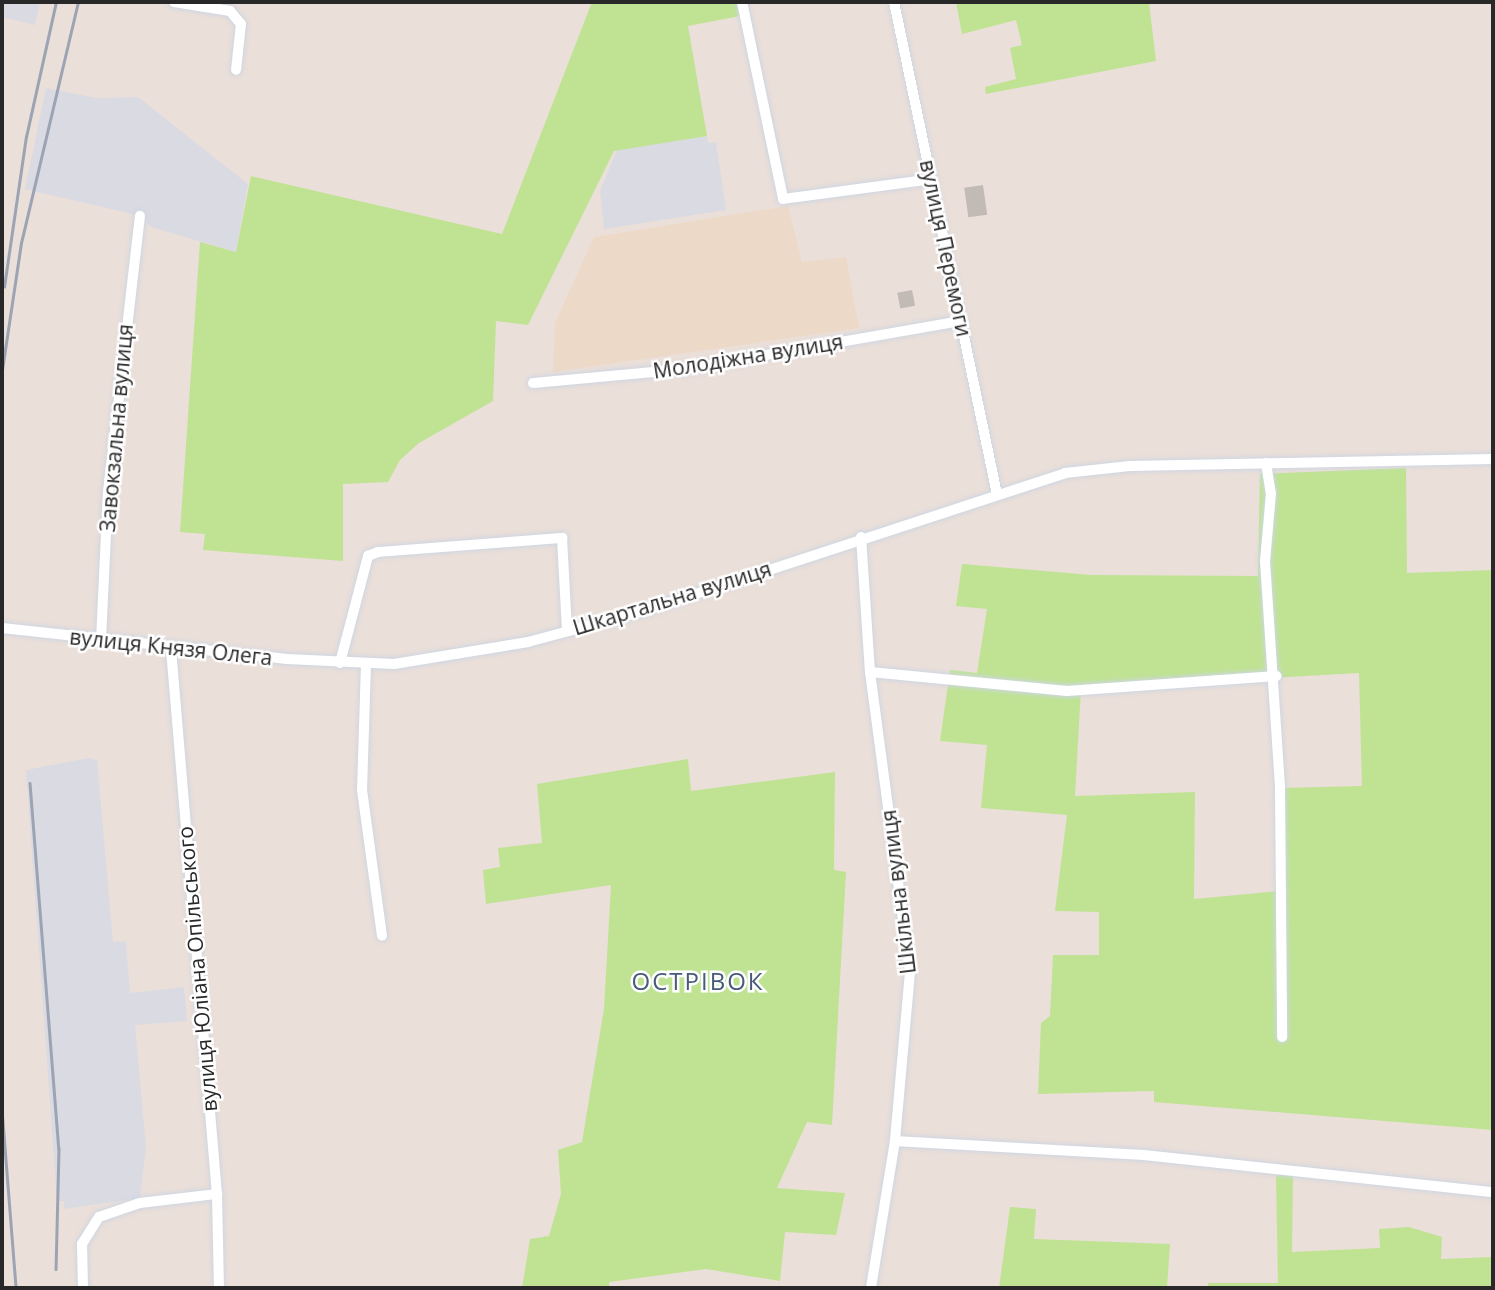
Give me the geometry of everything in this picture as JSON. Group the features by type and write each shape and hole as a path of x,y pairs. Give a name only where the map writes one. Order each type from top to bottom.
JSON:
{"street":[{"path":"174,2 230,11 241,24 236,70"},
{"path":"742,2 783,199 932,179"},
{"name":"вулиця Перемоги","path":"894,2 997,494"},
{"name":"Завокзальна вулиця","path":"101,640 108,492 140,216"},
{"name":"Молодіжна вулиця","path":"533,383 685,369 961,321"},
{"name":"Шкартальна вулиця","path":"340,663 366,664 483,651 567,631 738,581 861,537 1065,473 1266,463 1493,459"},
{"path":"1266,463 1271,493 1265,561 1276,676 1282,1037"},
{"name":"Шкільна вулиця","path":"861,537 870,671 910,972 895,1141 871,1288"},
{"path":"340,663 368,556 378,552 562,538 567,631"},
{"name":"вулиця Князя Олега","path":"2,628 171,649 340,663"},
{"name":"вулиця Юліана Опільського","path":"171,649 217,1194 219,1288"},
{"path":"366,664 363,803 382,936"},
{"path":"870,671 1067,691 1276,676"},
{"path":"895,1141 1144,1155 1493,1192"},
{"path":"83,1288 82,1244 99,1217 141,1203 217,1194"}],"shaded area":[{"path":"2,2 40,2 35,25 2,17"},
{"path":"46,88 97,98 138,97 248,184 236,252 151,227 141,216 25,189"},
{"path":"707,136 708,143 716,142 726,210 604,229 600,191 617,150"},
{"path":"788,206 802,262 846,257 859,328 553,372 555,323 594,237"},
{"path":"89,758 97,760 113,942 126,941 130,993 184,987 187,1021 135,1025 146,1147 140,1198 64,1209 64,1201 57,1201 26,770"}],"green space":[{"path":"592,2 737,2 740,16 688,26 707,136 614,151 528,325 496,321 493,401 419,443 400,460 388,482 343,484 343,561 203,550 205,534 180,532 200,242 236,252 251,176 502,234"},
{"path":"956,2 1149,2 1156,61 986,94 985,87 1016,79 1010,48 1022,45 1016,20 962,34"},
{"path":"1406,468 1407,573 1493,570 1493,1130 1154,1102 1154,1091 1038,1094 1041,1023 1050,1016 1053,955 1099,955 1099,912 1055,911 1067,815 981,808 987,745 940,741 950,670 977,673 987,609 956,606 962,564 1091,575 1258,576 1260,474","holes":["1359,673 1362,786 1280,788 1279,891 1194,899 1195,792 1075,796 1081,689"]},
{"path":"688,759 691,791 835,772 834,870 846,872 832,1125 807,1122 777,1188 845,1193 836,1235 785,1232 780,1281 706,1269 609,1282 609,1288 522,1288 530,1239 549,1236 561,1194 558,1150 582,1142 604,1009 611,885 486,904 483,870 500,867 498,848 542,843 537,784"},
{"path":"1276,1175 1293,1175 1292,1252 1380,1248 1379,1229 1409,1227 1442,1237 1441,1259 1493,1257 1493,1288 1208,1288 1208,1283 1278,1283"},
{"path":"1010,1207 1036,1209 1034,1239 1170,1244 1167,1288 999,1288"}],"building":[{"path":"983,185 987,215 968,217 964,188"},
{"path":"912,290 915,306 900,309 897,293"}],"railway":[{"path":"4,287 26,137 56,2"},
{"path":"2,370 21,243 78,2"},
{"path":"30,783 59,1149 56,1269"},
{"path":"2,1109 16,1288"}],"district":[{"name":"ОСТРІВОК","path":"698,981"}]}
